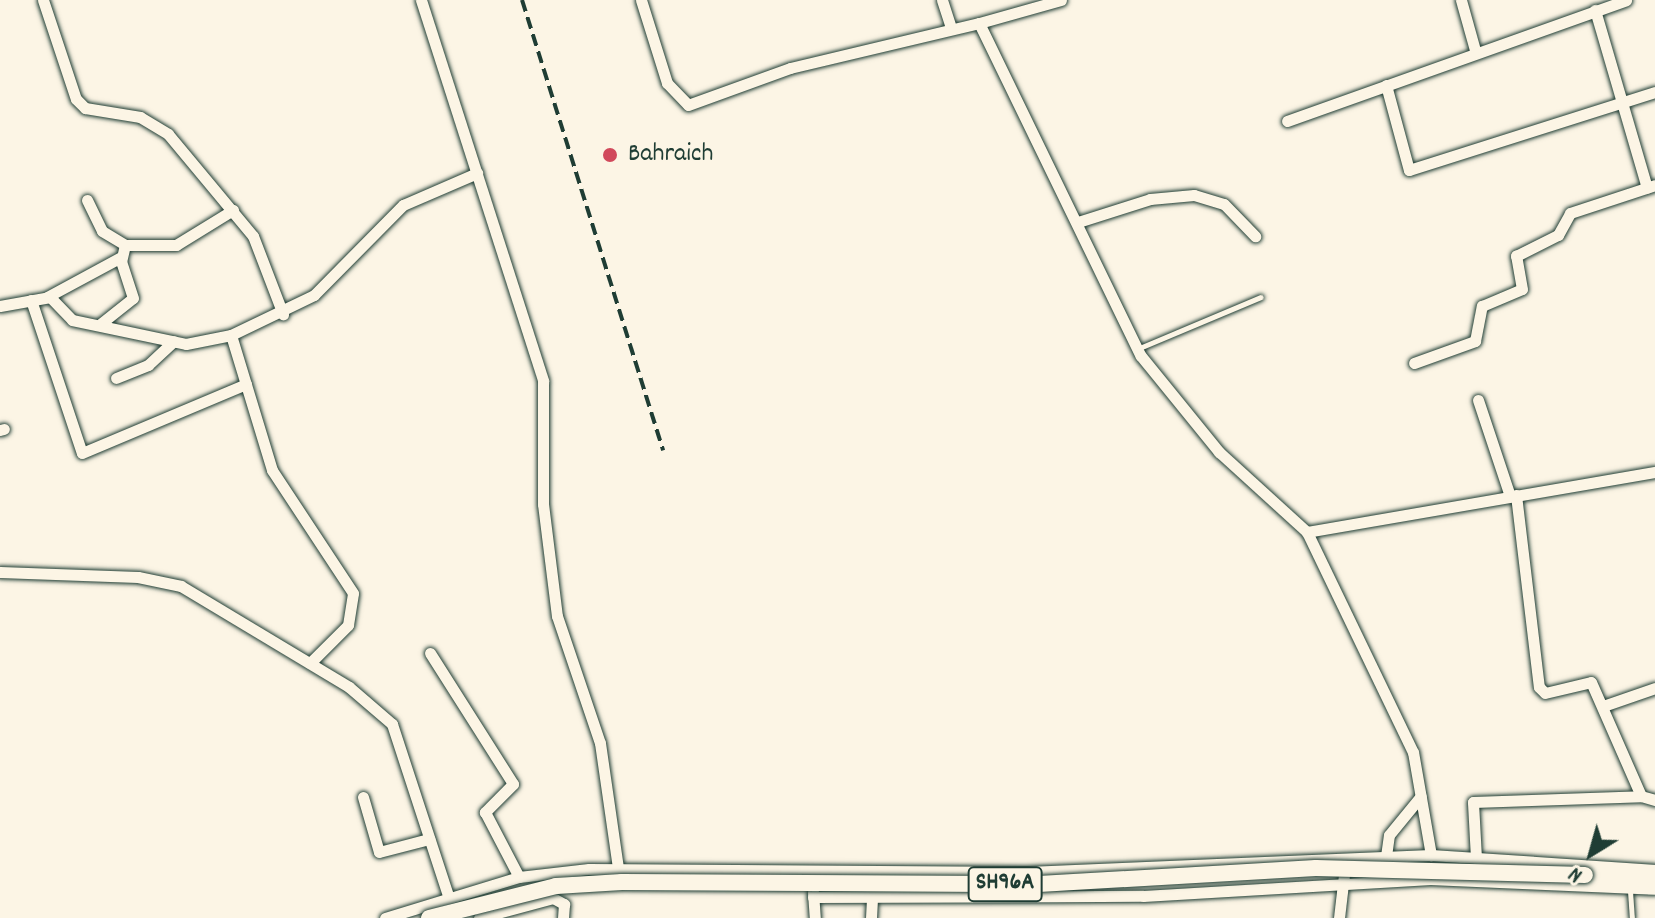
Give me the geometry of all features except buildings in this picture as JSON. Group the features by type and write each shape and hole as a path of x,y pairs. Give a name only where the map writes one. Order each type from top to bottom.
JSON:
{"main road":[{"name":"SH96A","path":"429,918 542,888 622,882 1039,884 1316,868 1655,879"}],"street":[{"path":"43,0 80,104 160,126 233,210 262,254 283,314"},
{"path":"421,0 546,398 543,504 557,616 600,743 618,868"},
{"path":"641,0 667,83 688,105 790,68 1061,0"},
{"path":"942,0 951,28"},
{"path":"1461,0 1475,50"},
{"path":"1287,121 1475,50 1626,0"},
{"path":"1414,363 1475,341 1482,306 1522,289 1516,256 1558,235 1570,213 1651,187 1595,10"},
{"path":"979,23 1137,349 1190,422 1307,532 1413,752 1431,855"},
{"path":"1386,85 1409,170 1655,92"},
{"path":"47,297 72,320 195,345 231,335 283,314 329,282 403,205 477,173"},
{"path":"1078,222 1150,199 1194,195 1224,204 1255,236"},
{"path":"87,200 102,231 123,251 133,298 99,325"},
{"path":"0,306 47,297 123,251 176,245 233,210"},
{"path":"31,300 82,453 246,384"},
{"path":"231,335 272,470 353,593 348,625 310,663"},
{"path":"116,378 148,365 174,341"},
{"path":"1478,400 1513,496 1539,687 1545,693 1588,681 1606,705 1641,796"},
{"path":"1307,532 1655,472"},
{"path":"0,572 138,577 181,586 310,663 392,724 449,898"},
{"path":"430,653 513,784 485,812 519,877"},
{"path":"1606,705 1655,688"},
{"path":"1386,856 1389,835 1421,796"},
{"path":"1476,858 1473,802 1641,796 1655,800"},
{"path":"363,797 379,852 429,839"},
{"path":"385,918 519,877 618,868 1027,872 1349,856 1431,855 1655,870"},
{"path":"1339,918 1342,881 1349,856"},
{"path":"814,871 815,918"},
{"path":"813,897 1143,896 1342,881 1630,891 1655,889"},
{"path":"871,918 872,897"},
{"path":"479,918 553,898 564,904 563,918"}],"lane":[{"path":"1137,349 1261,297"},
{"path":"1630,891 1632,918"}],"railway":[{"path":"522,0 663,450"}],"place":[{"name":"Bahraich","path":"610,155"}]}
